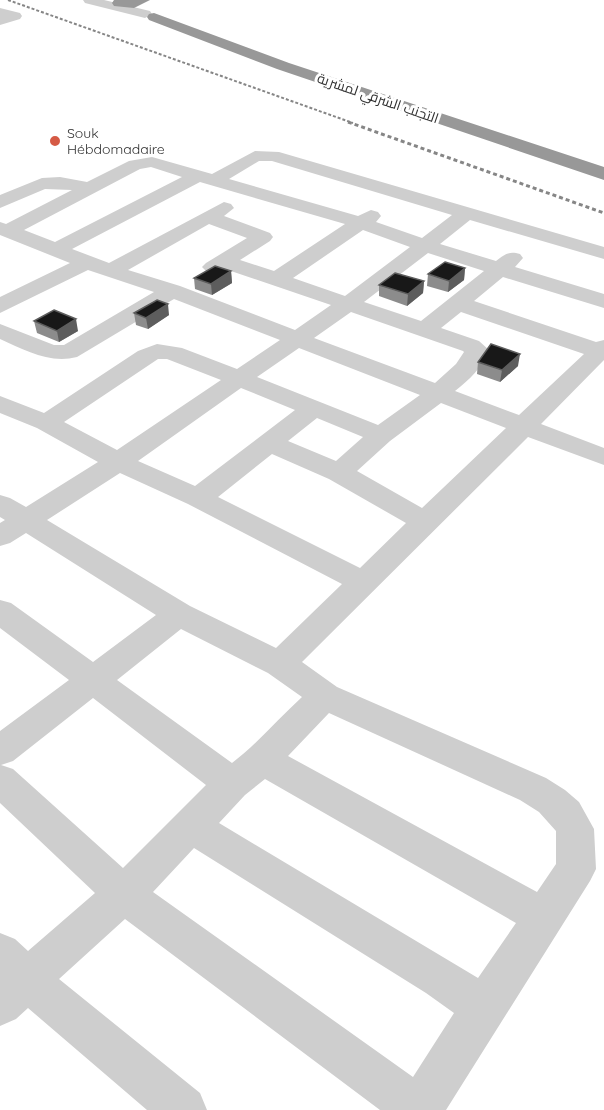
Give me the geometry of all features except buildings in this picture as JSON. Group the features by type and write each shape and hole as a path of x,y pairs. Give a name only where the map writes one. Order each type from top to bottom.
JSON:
{"highway":[{"path":"114,2 134,4 177,17 187,13 195,24 244,45 604,167"},
{"path":"147,8 168,6"},
{"name":"التجنب الشرقي لمشرية","path":"147,8 283,66 604,174"}],"street":[{"path":"89,0 147,8"},
{"path":"0,12 15,16 0,21"},
{"path":"55,250 207,177 260,155 298,163 604,253"},
{"path":"4,230 87,188 147,162 159,163 361,223 426,246 604,301"},
{"path":"110,271 298,163"},
{"path":"0,202 47,181 63,181 87,188"},
{"path":"278,278 403,194"},
{"path":"0,536 118,462 237,378 297,340 426,246 467,213"},
{"path":"207,217 312,255"},
{"path":"4,230 110,271 172,291 604,458"},
{"path":"425,330 542,236"},
{"path":"0,331 51,352 69,352 223,261 279,243"},
{"path":"223,261 278,278 475,348 478,353 472,362 438,394 381,435 339,473"},
{"path":"0,306 87,262"},
{"path":"280,664 522,426 591,375 602,349 458,303"},
{"path":"46,423 154,351 174,353 381,435"},
{"path":"0,404 46,423 118,462 198,498 363,582"},
{"path":"198,498 314,408"},
{"path":"268,442 339,473 424,521"},
{"path":"0,504 179,614 280,664 325,696 533,789 566,813 575,829 576,870 483,1008 419,1110 124,894 0,780"},
{"path":"0,611 232,784"},
{"path":"0,751 179,614"},
{"path":"183,1110 9,979 124,894 232,784 263,760 289,730 325,696"},
{"path":"263,760 545,918"},
{"path":"191,826 441,978 483,1008"}],"railway":[{"path":"8,0 353,123"},
{"path":"348,122 604,213"}],"place":[{"name":"Souk Hébdomadaire","path":"55,141"}]}
